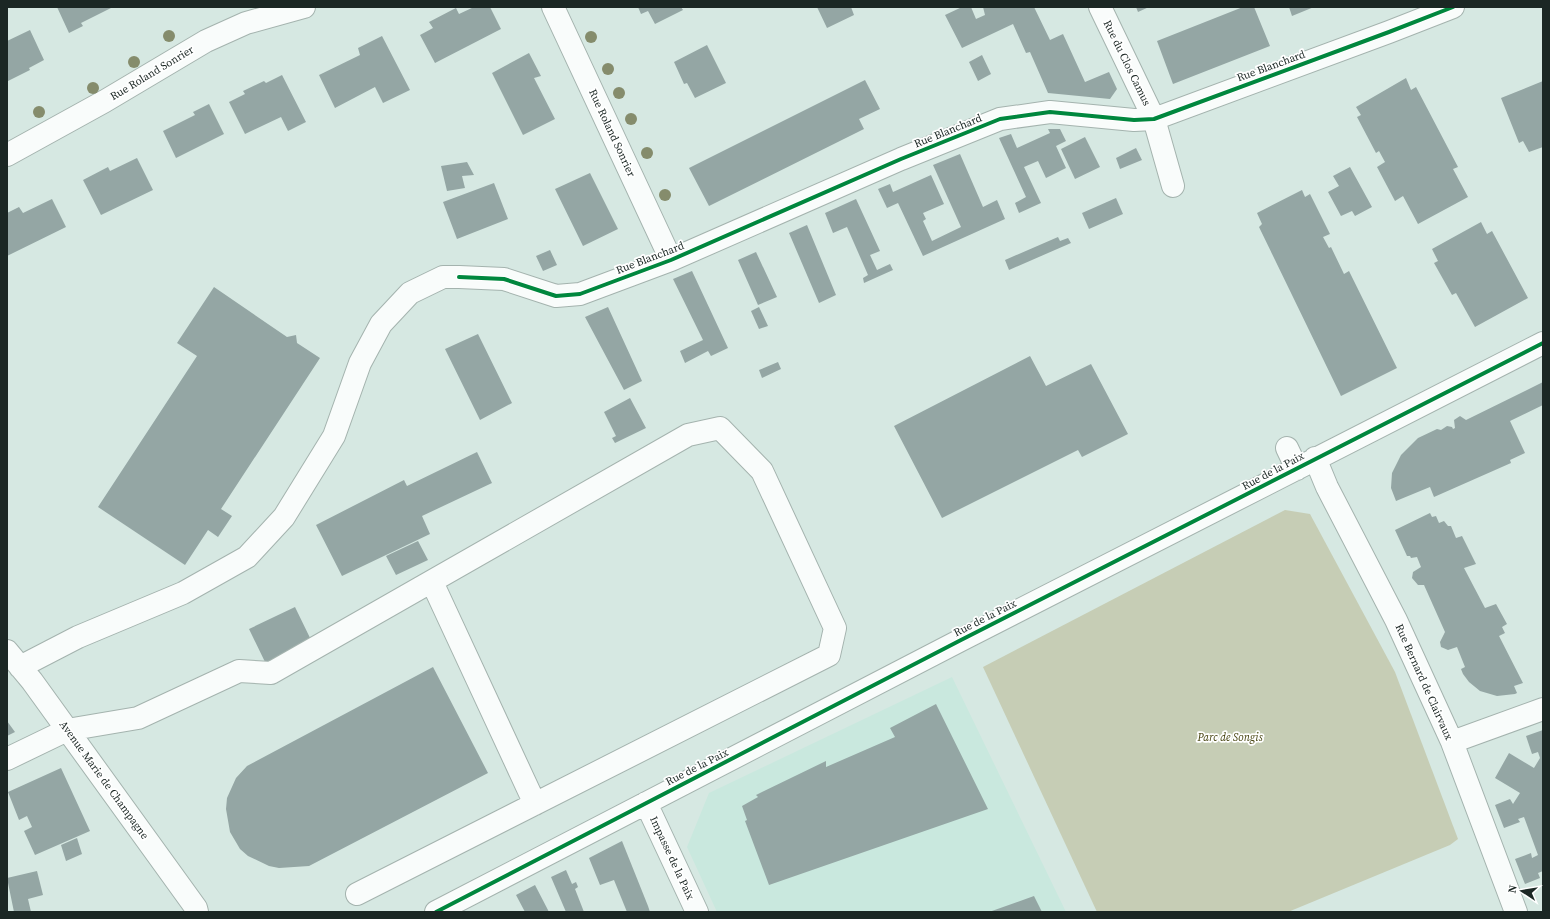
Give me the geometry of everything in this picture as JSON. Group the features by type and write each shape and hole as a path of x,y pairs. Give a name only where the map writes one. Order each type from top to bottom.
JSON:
{"street":[{"name":"Rue Roland Sonrier","path":"7,155 106,101 206,41 246,23 304,7"},
{"name":"Rue Roland Sonrier","path":"553,7 672,260"},
{"name":"Rue du Clos Camus","path":"1100,7 1154,119 1173,186"},
{"name":"Rue Blanchard","path":"14,659 78,637 183,593 247,558 284,517 334,436 360,363 381,324 410,294 443,278 459,277 504,279 556,296 580,294 672,260 901,159 1000,119 1050,112 1134,120 1154,119 1389,32 1452,7"},
{"name":"Rue de la Paix","path":"436,912 1543,343"},
{"path":"7,759 67,730 138,718 239,671 271,674 688,435 720,428 762,471 835,628 829,655 357,894"},
{"name":"Rue Bernard de Clairvaux","path":"1287,448 1306,464 1327,487 1396,620 1452,742 1516,912"},
{"path":"432,582 535,804"},
{"name":"Avenue Marie de Champagne","path":"14,659 196,908 197,912"},
{"path":"1452,742 1543,709"},
{"name":"Impasse de la Paix","path":"646,803 698,912"}],"shaded area":[{"path":"952,677 1066,912 717,912 687,847 709,793"}],"green space":[{"name":"Parc de Songis","path":"1285,510 1310,514 1395,672 1458,839 1450,845 1288,912 1097,912 983,667"}],"building":[{"path":"57,7 113,7 81,23 83,26 69,33"},
{"path":"474,7 490,7 501,29 435,63 420,35 433,28 429,22 456,8 459,14"},
{"path":"638,7 681,7 683,10 655,24 648,11 641,14"},
{"path":"817,7 851,7 854,15 827,28"},
{"path":"962,7 971,7 976,19 985,15 983,7 1034,7 1050,40 1063,34 1085,82 1109,72 1117,89 1110,99 1048,93 1030,52 1026,53 1013,24 962,48 945,15"},
{"path":"1136,7 1149,7 1138,12"},
{"path":"1243,7 1254,7 1270,46 1173,84 1157,41"},
{"path":"1289,7 1314,7 1292,16"},
{"path":"30,30 44,60 29,68 30,70 8,81 7,41"},
{"path":"382,36 410,90 383,103 375,87 335,108 319,75 360,55 358,48"},
{"path":"707,45 726,83 695,98 687,83 684,84 674,62"},
{"path":"529,53 541,76 534,78 555,119 523,135 492,73"},
{"path":"982,55 991,74 978,81 969,62"},
{"path":"282,75 306,122 288,131 281,117 245,134 229,102 245,94 243,91 264,81 266,83"},
{"path":"1406,78 1411,90 1416,87 1458,167 1453,169 1468,197 1418,224 1403,196 1395,201 1377,167 1385,162 1379,151 1376,153 1357,117 1361,115 1356,107"},
{"path":"865,80 880,109 859,119 864,129 709,206 689,168"},
{"path":"1543,81 1543,147 1529,152 1523,141 1519,143 1501,98"},
{"path":"209,104 224,134 176,158 163,131 195,115 193,112"},
{"path":"1048,129 1060,129 1066,141 1056,146 1066,168 1046,178 1038,161 1024,167 1041,203 1019,213 1015,203 1026,197 999,138 1011,134 1017,148 1050,133"},
{"path":"1085,137 1100,167 1075,179 1061,149"},
{"path":"1136,148 1142,160 1120,169 1116,158"},
{"path":"960,154 983,207 997,200 1005,219 923,256 898,203 887,208 878,189 890,184 893,192 931,175 944,204 923,213 926,219 923,221 932,241 961,227 933,165"},
{"path":"137,158 153,190 101,215 83,180 108,167 110,171"},
{"path":"467,162 474,175 462,176 465,188 447,191 441,166"},
{"path":"1350,167 1372,207 1355,216 1352,211 1341,216 1328,192 1339,186 1333,176"},
{"path":"590,173 618,229 583,246 555,189"},
{"path":"494,183 508,219 457,239 443,202"},
{"path":"1302,190 1305,197 1310,194 1330,234 1323,237 1329,248 1331,247 1344,274 1349,271 1397,368 1341,396 1259,227 1262,224 1257,213"},
{"path":"1116,198 1123,214 1089,229 1082,213"},
{"path":"52,199 66,227 7,256 7,213 19,207 23,213"},
{"path":"856,199 880,251 870,255 877,270 890,264 893,270 864,283 863,278 868,275 847,227 833,233 825,213"},
{"path":"1481,222 1487,234 1492,231 1528,298 1475,327 1456,293 1452,295 1434,263 1438,261 1432,249"},
{"path":"807,225 836,295 819,303 789,233"},
{"path":"1058,237 1060,241 1068,238 1071,243 1009,270 1005,260"},
{"path":"550,250 557,265 543,271 536,256"},
{"path":"756,252 777,297 758,305 738,260"},
{"path":"692,271 728,348 711,356 708,351 685,363 680,351 703,340 673,279"},
{"path":"214,287 287,337 296,335 297,343 320,358 221,509 232,516 218,537 208,530 185,565 98,507 197,356 177,343"},
{"path":"608,307 642,381 624,390 585,317"},
{"path":"759,307 768,326 759,329 751,311"},
{"path":"478,334 512,403 480,420 445,349"},
{"path":"1030,356 1046,386 1091,364 1128,434 1082,457 1078,450 942,518 894,426"},
{"path":"778,362 781,369 762,378 759,370"},
{"path":"1543,382 1543,405 1510,421 1525,453 1510,460 1511,463 1434,497 1430,487 1396,501 1391,488 1392,473 1401,455 1418,438 1437,429 1441,430 1447,426 1452,427 1453,429 1455,428 1454,420 1460,416 1466,420"},
{"path":"630,398 646,428 615,443 612,438 616,436 604,412"},
{"path":"477,452 492,483 422,516 430,534 342,576 316,525 404,480 407,486"},
{"path":"1430,513 1432,517 1436,516 1439,523 1444,521 1448,526 1451,526 1456,538 1462,536 1476,564 1464,568 1485,608 1496,604 1507,624 1502,627 1505,633 1499,636 1523,683 1514,686 1517,693 1515,694 1497,696 1480,691 1469,682 1463,674 1461,669 1465,667 1457,647 1448,650 1441,647 1440,642 1445,632 1424,585 1418,585 1412,578 1413,572 1421,567 1417,557 1411,558 1410,556 1407,556 1395,530"},
{"path":"418,541 428,560 396,575 386,556"},
{"path":"295,607 312,642 266,664 249,629"},
{"path":"433,667 488,773 309,866 279,868 269,866 248,856 240,849 230,832 226,809 227,798 236,778 247,766"},
{"path":"936,704 988,809 769,885 745,821 747,820 742,806 758,797 756,795 826,761 826,767 895,737 890,728"},
{"path":"7,721 15,732 7,736"},
{"path":"1543,730 1543,871 1538,873 1540,878 1525,884 1515,859 1531,853 1532,858 1538,855 1524,817 1518,819 1520,822 1504,828 1495,805 1510,799 1513,804 1520,793 1495,778 1509,753 1534,768 1540,758 1538,752 1532,754 1526,736"},
{"path":"61,768 90,831 35,855 24,831 32,827 27,816 19,820 8,792"},
{"path":"77,838 82,854 66,861 61,845"},
{"path":"622,841 650,912 627,912 614,880 600,885 589,858"},
{"path":"566,870 572,884 576,882 578,887 575,889 584,912 566,912 551,877"},
{"path":"37,871 43,895 28,899 31,912 14,912 7,878"},
{"path":"535,885 549,912 525,912 516,895"},
{"path":"1034,896 1042,912 989,912"}],"cycle path":[{"path":"459,277 504,279 556,296 580,294 671,260 901,159 1000,119 1050,112 1134,120 1154,119 1453,7"},
{"path":"436,912 961,640 1543,343"}]}
